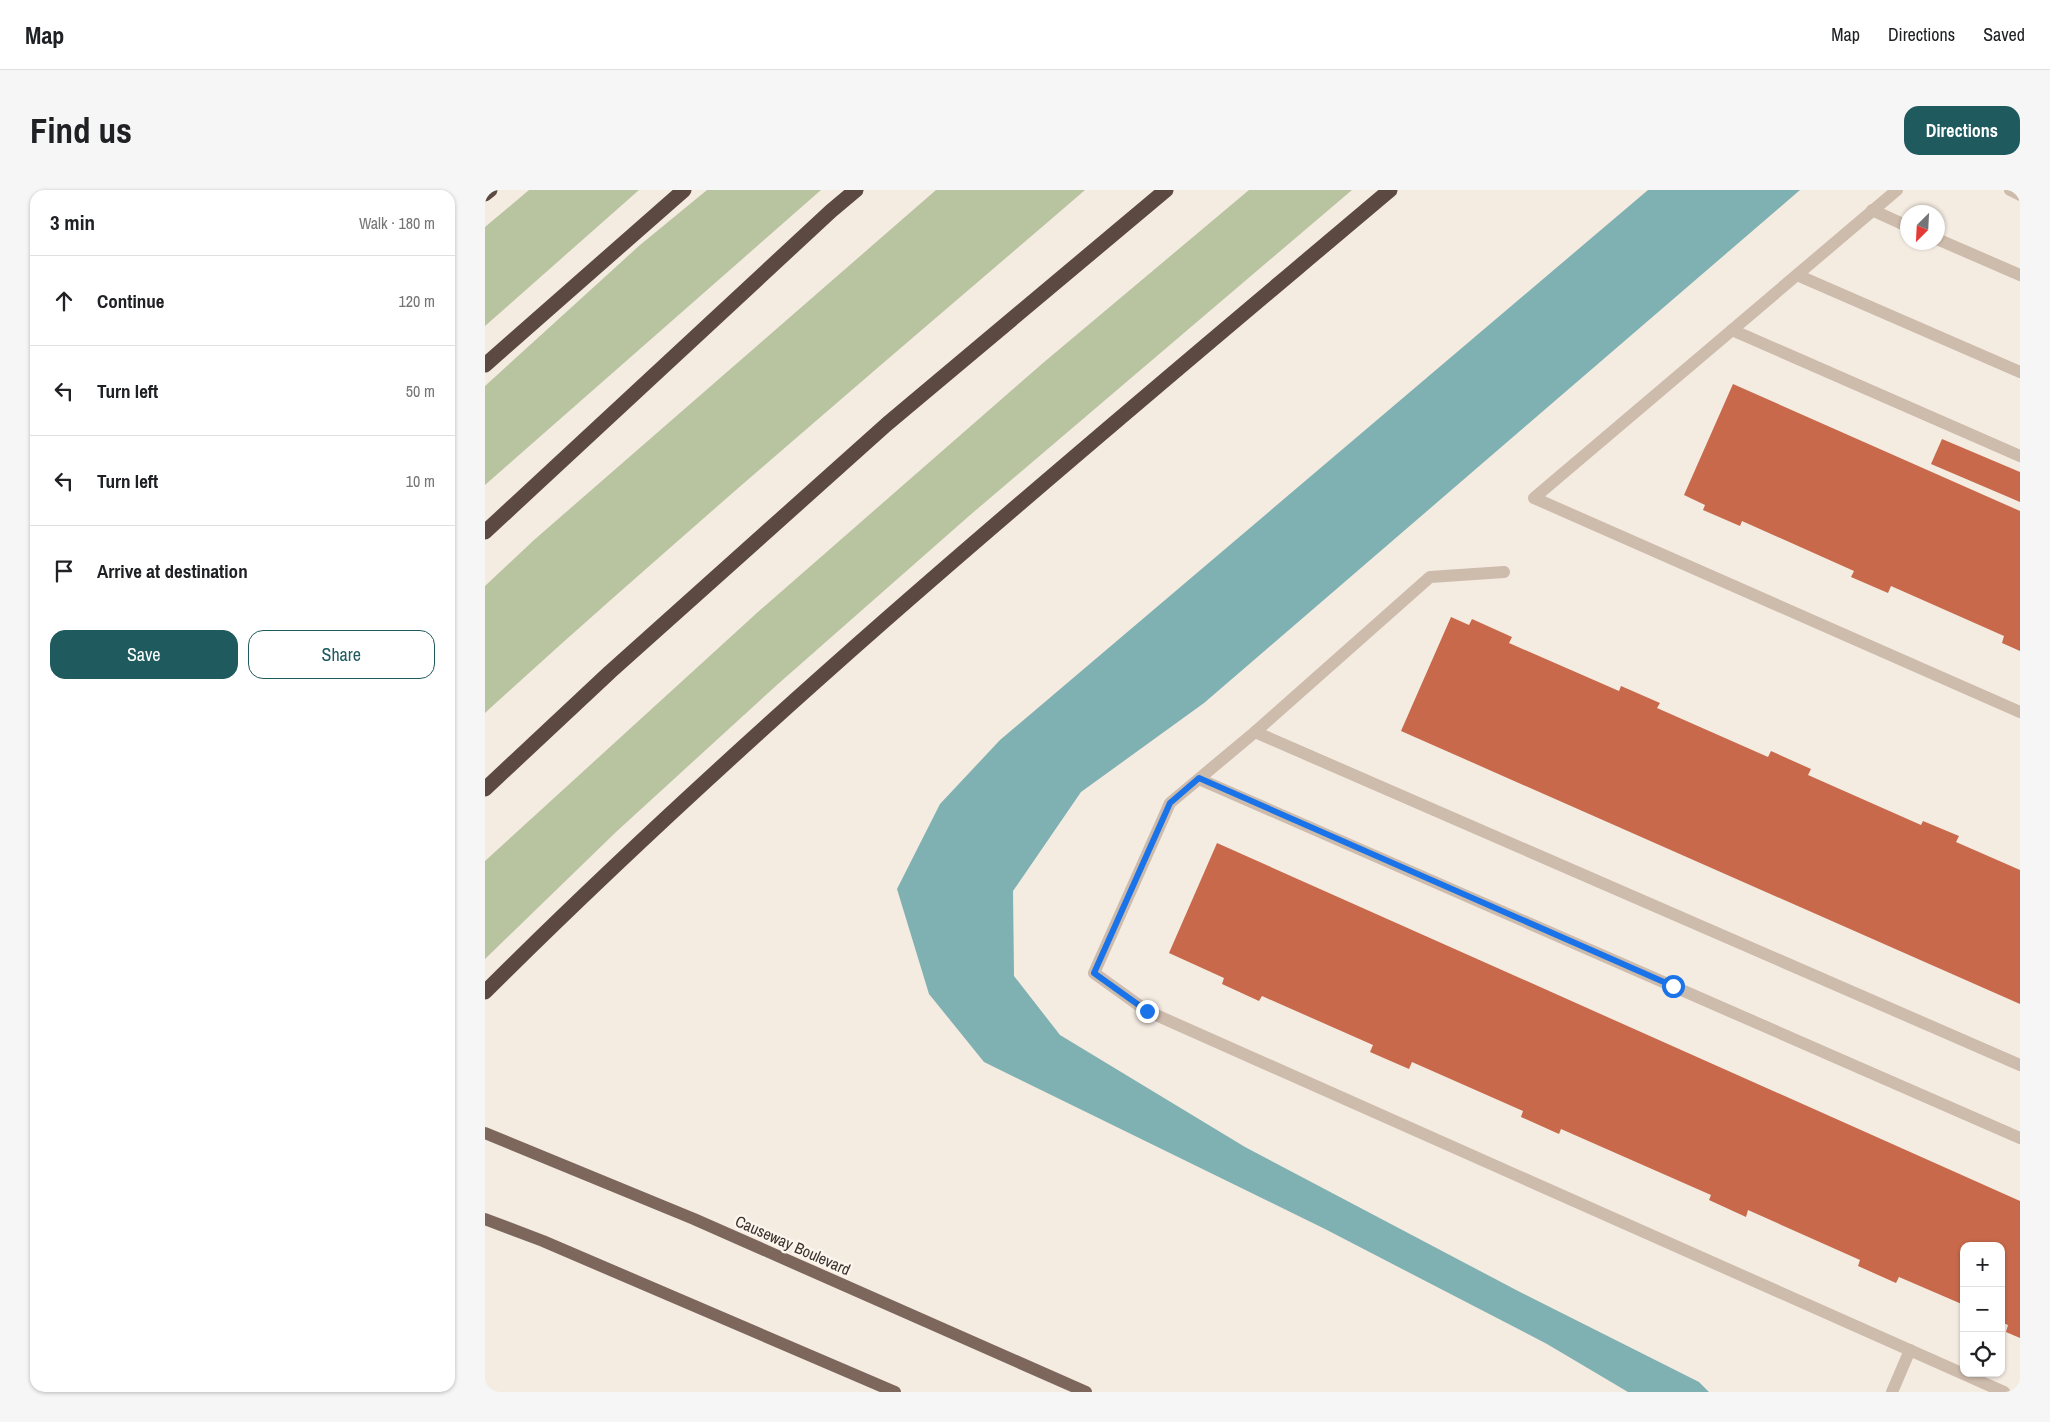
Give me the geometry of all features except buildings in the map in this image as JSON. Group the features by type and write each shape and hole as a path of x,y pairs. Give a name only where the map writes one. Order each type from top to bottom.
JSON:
{"highway":[{"path":"485,194 490,190"},
{"path":"485,365 684,190"},
{"path":"485,532 823,218 856,190"},
{"path":"485,789 610,672 887,424 1166,190"},
{"path":"485,992 613,868 791,704 980,536 1390,190"}],"main road":[{"name":"Causeway Boulevard","path":"485,1133 693,1219 1086,1392"},
{"path":"485,1220 543,1241 895,1392"}],"lane":[{"path":"1897,190 1534,498 2020,712"},
{"path":"2010,190 2020,194"},
{"path":"1872,210 1900,223"},
{"path":"1945,242 2020,275"},
{"path":"1797,275 2020,372"},
{"path":"1732,330 2020,456"},
{"path":"1503,572 1430,577 1255,732 1170,803 1094,973 1147,1011 2004,1392"},
{"path":"1255,732 2020,1064"},
{"path":"1199,778 2020,1138"},
{"path":"1892,1392 1910,1350"}],"green space":[{"path":"529,190 639,190 485,326 485,227"},
{"path":"707,190 821,190 485,485 485,386 640,245"},
{"path":"936,190 1085,190 708,514 485,713 485,586 534,540"},
{"path":"1249,190 1352,190 969,516 778,684 616,832 485,959 485,861 759,611 1043,363"}],"water":[{"path":"1648,190 1800,190 1204,703 1081,792 1013,891 1014,976 1060,1035 1245,1147 1518,1291 1699,1382 1709,1392 1628,1392 1547,1344 1325,1229 984,1062 929,994 897,889 940,804 1000,740"}],"route":[{"path":"1147,1011 1094,973 1170,803 1199,778 1673,986"}]}
